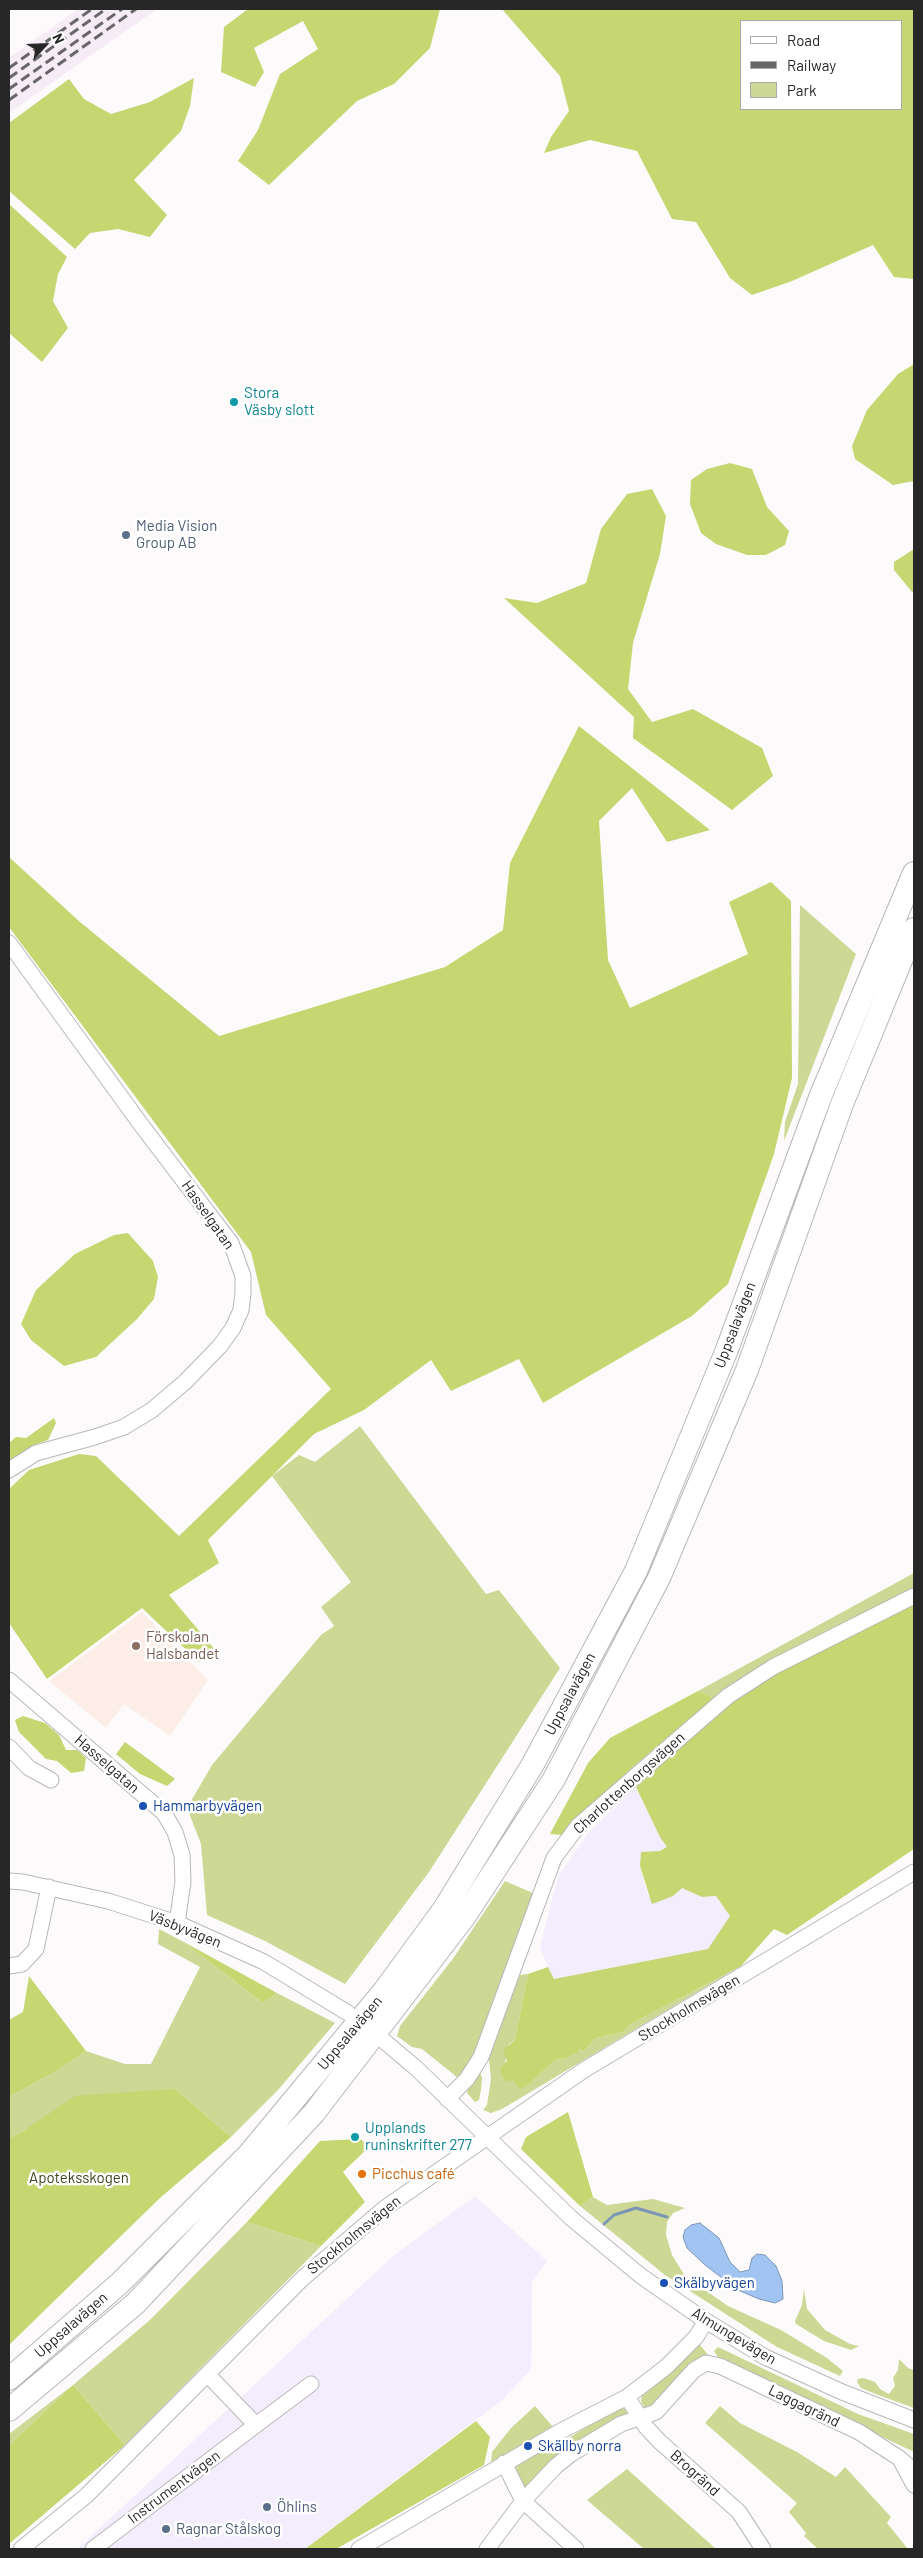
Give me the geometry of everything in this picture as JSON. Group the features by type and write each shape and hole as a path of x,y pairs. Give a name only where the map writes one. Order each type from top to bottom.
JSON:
{"highway":[{"name":"Uppsalavägen","path":"9,2378 120,2283 249,2154 384,1991 444,1909 533,1764 636,1571 726,1352 821,1095 914,872"},
{"name":"Uppsalavägen","path":"9,2410 136,2303 314,2113 465,1916 554,1779 663,1569 747,1370 842,1104 914,929"}],"street":[{"name":"Hasselgatan","path":"9,943 142,1126 231,1243 241,1268 243,1294 233,1328 220,1346 186,1382 152,1410 124,1427 36,1453 9,1470"},
{"name":"Charlottenborgsvägen","path":"447,2098 466,2078 481,2056 554,1858 578,1826 728,1696 772,1667 914,1596"},
{"name":"Hasselgatan","path":"9,1680 164,1813 175,1832 182,1854 183,1882 177,1923"},
{"path":"9,1748 29,1768 51,1780"},
{"name":"Stockholmsvägen","path":"21,2549 87,2495 303,2278 385,2208 584,2070 914,1872"},
{"name":"Väsbyvägen","path":"9,1881 49,1887 108,1901 177,1923 264,1962 348,2014"},
{"path":"9,1966 22,1964 36,1949 49,1887"},
{"path":"384,2041 447,2098 485,2137"},
{"name":"Almungevägen","path":"485,2137 571,2218 641,2276 706,2321 766,2357 842,2392 914,2420"},
{"path":"359,2549 504,2464 627,2397 666,2367 696,2337 706,2321"},
{"name":"Laggagränd","path":"641,2419 656,2412 694,2370 706,2363 720,2366 859,2432 899,2458 914,2471"},
{"path":"208,2375 256,2425"},
{"name":"Instrumentvägen","path":"92,2549 311,2384"},
{"name":"Brogränd","path":"627,2397 641,2419 660,2441 739,2512 763,2549"},
{"path":"487,2549 523,2501 556,2466 571,2454 621,2424 641,2419"},
{"name":"Laggagränd","path":"899,2458 914,2485"},
{"path":"504,2464 523,2501 576,2549"}],"shaded area":[{"path":"78,9 157,9 9,113 9,58"},
{"name":"Förskolan Halsbandet","path":"142,1612 208,1680 170,1736 124,1704 106,1728 49,1681"},
{"path":"636,1787 660,1837 668,1848 660,1851 641,1852 640,1866 647,1893 673,1896 682,1888 702,1897 716,1896 730,1916 709,1949 553,1980 540,1947 558,1877 588,1833"},
{"path":"475,2196 547,2261 532,2282 531,2369 502,2400 305,2549 77,2549 392,2257"}],"green space":[{"path":"248,9 440,9 430,48 394,84 357,101 269,185 238,161 258,130 280,74 318,49 303,21 254,48 264,72 255,87 221,72 224,27"},
{"path":"502,9 914,9 914,279 894,277 873,245 792,281 752,295 730,278 696,222 672,219 637,151 590,140 544,153 551,137 569,111 560,76"},
{"path":"194,78 190,106 181,131 134,180 167,215 150,237 118,229 90,233 75,249 9,191 9,123 69,79 84,99 111,114 150,102"},
{"path":"9,204 67,257 58,274 53,301 68,328 42,362 9,333"},
{"path":"914,364 914,481 893,485 855,459 852,446 867,410 898,374"},
{"path":"730,463 752,469 767,507 789,531 785,545 766,555 747,555 716,544 701,533 690,504 691,480 707,469"},
{"path":"652,489 666,516 660,554 633,643 628,689 652,722 693,709 762,748 773,776 732,810 633,738 634,717 504,598 537,603 586,583 601,529 627,494"},
{"path":"914,549 914,591 912,592 894,570 894,562"},
{"path":"579,726 710,830 667,842 632,788 599,821 608,960 630,1008 748,954 729,902 771,882 791,901 792,1078 774,1154 728,1284 692,1316 543,1403 519,1359 451,1391 431,1360 364,1410 314,1434 208,1540 219,1563 169,1595 216,1651 199,1662 142,1608 47,1679 9,1623 9,1489 29,1470 79,1454 96,1456 179,1536 331,1389 266,1315 251,1252 9,927 9,857 80,922 219,1036 445,967 503,930 510,863"},
{"path":"800,905 856,954 784,1141 785,1122 798,1084"},
{"path":"128,1233 153,1261 158,1277 154,1299 137,1319 96,1357 64,1366 31,1340 21,1324 36,1290 75,1254 114,1235"},
{"path":"54,1418 56,1423 48,1440 34,1445 9,1462 9,1443 16,1437 26,1438"},
{"path":"360,1426 486,1594 499,1590 560,1668 429,1872 345,1984 265,1941 207,1915 201,1844 187,1808 212,1765 321,1635 334,1626 321,1607 351,1582 272,1476 299,1455 315,1462"},
{"path":"914,1573 914,1589 775,1659 730,1685 714,1698 698,1691"},
{"path":"914,1603 914,1849 787,1935 774,1929 741,1966 629,2025 623,2032 596,2038 584,2051 579,2049 578,2052 566,2058 555,2060 527,2086 519,2089 514,2081 506,2081 502,2077 500,2068 507,2061 503,2050 515,2040 528,1974 548,1967 554,1979 708,1949 730,1916 716,1896 702,1897 682,1888 673,1896 652,1904 640,1866 641,1852 660,1851 667,1847 660,1837 636,1787 727,1706 776,1674"},
{"path":"698,1691 714,1698 634,1766 562,1835 550,1834 588,1763 610,1738"},
{"path":"23,1716 45,1723 59,1735 66,1750 77,1750 86,1758 84,1771 71,1773 57,1761 46,1759 19,1732 15,1720"},
{"path":"125,1742 175,1779 167,1786 140,1774 116,1754"},
{"path":"505,1881 533,1893 476,2050 469,2065 458,2078 422,2049 412,2047 397,2036 400,2026 452,1960"},
{"path":"159,1929 182,1941 263,2003 277,1993 335,2023 278,2090 231,2137 175,2089 25,2130 9,2138 9,2097 58,2070 86,2051 125,2064 151,2064 200,1967 158,1944"},
{"path":"182,1941 277,1993 263,2003"},
{"path":"741,1966 502,2109 491,2113 483,2110 487,2105 491,2079 489,2059 517,1975 528,1974 515,2040 509,2044 502,2077 506,2081 514,2081 527,2086 555,2060 566,2058 579,2049 584,2051 596,2038 623,2032 629,2025"},
{"path":"29,1976 86,2051 58,2070 9,2097 9,2020 23,2012"},
{"path":"480,2072 482,2078 481,2090 479,2100 475,2102 467,2093 469,2086"},
{"name":"Apoteksskogen","path":"175,2089 231,2137 160,2198 9,2345 9,2138 25,2130 75,2096"},
{"path":"568,2112 593,2197 580,2206 521,2149 526,2137"},
{"path":"360,2139 370,2146 343,2172 365,2202 321,2246 247,2222 320,2141"},
{"path":"593,2197 607,2205 653,2199 685,2208 673,2213 667,2222 666,2235 672,2255 685,2276 728,2306 781,2330 827,2358 843,2371 840,2376 777,2347 665,2275 580,2206"},
{"path":"247,2222 321,2246 125,2445 73,2385 150,2320"},
{"path":"804,2289 807,2309 825,2330 850,2344 859,2346 851,2350 824,2341 796,2324 795,2321 802,2305"},
{"path":"700,2345 709,2356 701,2359 649,2409 644,2407 641,2402 642,2395"},
{"path":"718,2347 858,2414 914,2434 914,2452 719,2359 714,2351"},
{"path":"899,2359 908,2368 914,2370 914,2408 861,2388 857,2382 858,2379 863,2378 875,2382 880,2389 889,2394 895,2386 893,2378 898,2370"},
{"path":"73,2385 9,2445 9,2434"},
{"path":"73,2385 125,2445 9,2544 9,2445"},
{"path":"535,2406 553,2427 491,2462 492,2452 511,2428"},
{"path":"621,2406 629,2413 572,2447 567,2439"},
{"path":"720,2406 740,2423 797,2452 836,2477 845,2467 891,2517 887,2523 908,2549 818,2549 804,2536 806,2533 789,2512 797,2503 705,2423"},
{"path":"476,2421 490,2437 484,2465 336,2549 305,2549"},
{"path":"561,2440 567,2451 533,2486 525,2488 515,2471 518,2463"},
{"path":"627,2469 716,2549 644,2549 587,2500"}],"water":[{"path":"700,2223 719,2238 730,2262 740,2272 749,2270 752,2258 757,2254 765,2255 776,2266 782,2281 783,2299 775,2303 759,2299 738,2290 705,2265 687,2248 683,2237 685,2230 691,2225"}],"waterway":[{"path":"604,2224 614,2215 636,2208 667,2217"}],"railway":[{"path":"9,68 92,9"},
{"path":"9,78 106,9"},
{"path":"9,89 122,9"},
{"path":"9,100 136,9"}],"place":[{"name":"Stora Väsby slott","path":"234,402"},
{"name":"Media Vision Group AB","path":"126,535"},
{"name":"Förskolan Halsbandet","path":"136,1646"},
{"name":"Hammarbyvägen","path":"143,1806"},
{"name":"Upplands runinskrifter 277","path":"355,2137"},
{"name":"Picchus café","path":"362,2174"},
{"name":"Skälbyvägen","path":"664,2283"},
{"name":"Skällby norra","path":"528,2446"},
{"name":"Öhlins","path":"267,2507"},
{"name":"Ragnar Stålskog","path":"166,2529"}]}
